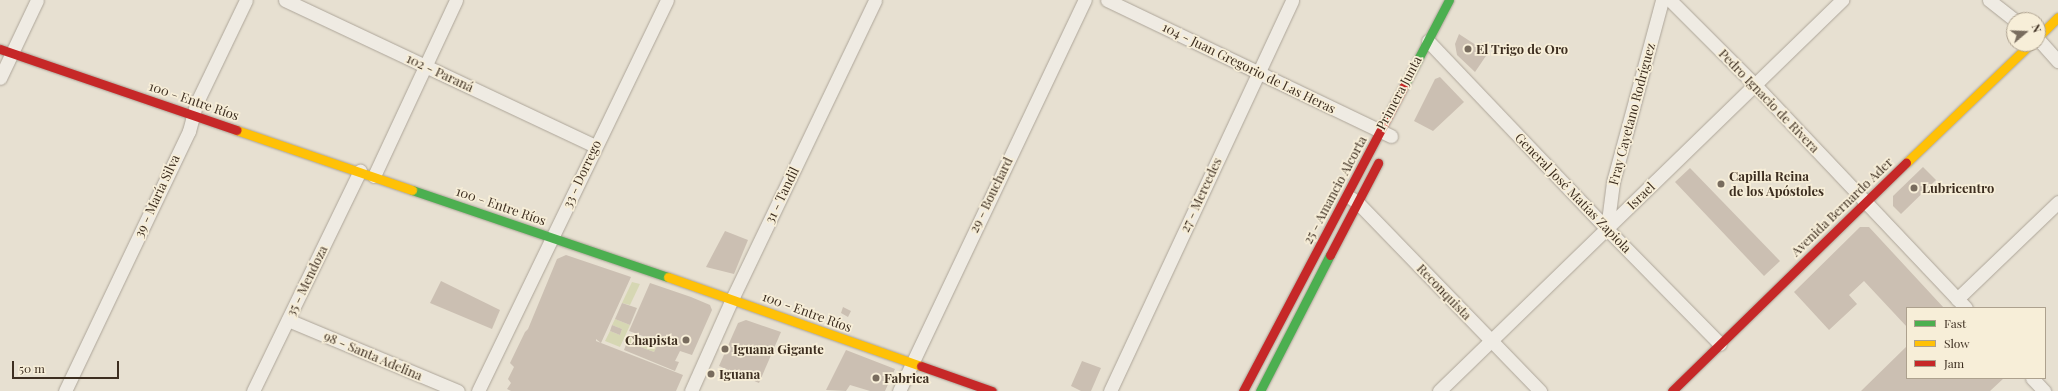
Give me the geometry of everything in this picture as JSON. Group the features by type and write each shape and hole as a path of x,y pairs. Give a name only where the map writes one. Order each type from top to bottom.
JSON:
{"main road":[{"name":"25 - Amancio Alcorta","path":"1243,391 1346,196 1389,134 1434,47 1449,0"},
{"path":"2046,30 2058,17"},
{"name":"100 - Entre Ríos","path":"6,51 732,299 992,391"},
{"name":"Avenida Bernardo Ader","path":"1672,391 1865,202 2022,52"},
{"path":"1260,391 1381,156"}],"street":[{"path":"0,78 6,51 37,0"},
{"name":"39 - María Silva","path":"65,391 188,131 193,114 246,0"},
{"name":"102 - Paraná","path":"285,0 595,146"},
{"path":"374,176 456,0"},
{"name":"33 - Dorrego","path":"478,391 595,146 667,0"},
{"name":"31 - Tandil","path":"691,391 732,299 875,0"},
{"name":"29 - Bouchard","path":"899,391 1085,0"},
{"name":"104 - Juan Gregorio de Las Heras","path":"1107,0 1389,134"},
{"name":"27 - Mercedes","path":"1110,391 1292,0"},
{"name":"Fray Cayetano Rodríguez","path":"1606,229 1613,182 1662,0"},
{"name":"Pedro Ignacio de Rivera","path":"1670,0 1755,85 1961,303"},
{"name":"Israel","path":"1439,391 1842,0"},
{"path":"1989,0 2006,13"},
{"name":"General José Matías Zapiola","path":"1434,47 1606,229 1720,344"},
{"path":"2046,47 2058,61"},
{"name":"35 - Mendoza","path":"253,391 360,171"},
{"name":"Reconquista","path":"1346,196 1358,203 1540,391"},
{"path":"1961,303 2058,202"},
{"name":"98 - Santa Adelina","path":"288,320 458,391"},
{"path":"2033,379 2044,391"}],"green space":[{"path":"632,282 640,284 630,305 622,303"},
{"path":"615,319 630,325 620,347 605,341 610,331 620,335 622,329 612,325"},
{"path":"631,334 658,345 654,352 627,342"}],"building":[{"name":"El Trigo de Oro","path":"1459,34 1488,53 1475,72 1457,55 1455,44"},
{"path":"1440,77 1464,102 1433,131 1414,121 1435,79"},
{"name":"Lubricentro","path":"1923,167 1936,180 1901,214 1893,206 1893,196"},
{"path":"1690,168 1780,261 1764,276 1675,182"},
{"path":"1860,227 1869,227 1943,307 1906,307 1906,326 1864,281 1849,295 1857,304 1829,330 1794,292"},
{"path":"725,231 748,240 734,274 706,267"},
{"path":"566,255 631,277 601,343 683,375 676,391 511,391 507,389 511,383 508,379 514,367 510,363 525,332 528,329 557,259"},
{"path":"441,281 500,310 492,329 430,303"},
{"path":"650,283 710,305 712,310 692,355 680,351 675,361 679,362 675,371 624,350 627,342 654,352 659,342 629,331"},
{"path":"622,303 637,308 630,325 615,319"},
{"path":"843,307 851,311 848,317 841,313"},
{"path":"746,320 781,332 759,383 719,366 738,323"},
{"path":"612,325 622,329 620,335 610,331"},
{"path":"1906,347 1906,379 2003,379 1990,391 1861,391"},
{"path":"846,350 895,369 885,391 870,391 850,385 846,391 826,390"},
{"path":"1082,361 1101,368 1091,391 1081,391 1071,386"}],"traffic: fast":[{"path":"1404,86 1449,0"},
{"path":"412,190 668,277"},
{"path":"1260,391 1330,255"}],"traffic: slow":[{"path":"2046,29 2058,17"},
{"path":"1906,163 2022,52"},
{"path":"236,130 412,190"},
{"path":"668,277 921,366"}],"traffic: jam":[{"path":"0,49 236,130"},
{"path":"1243,391 1404,86"},
{"path":"1330,255 1378,163"},
{"path":"1672,391 1906,163"},
{"path":"921,366 992,391"}],"place":[{"name":"El Trigo de Oro","path":"1468,49"},
{"name":"Capilla Reina de los Apóstoles","path":"1721,184"},
{"name":"Lubricentro","path":"1914,188"},
{"name":"Chapista","path":"686,340"},
{"name":"Iguana Gigante","path":"725,349"},
{"name":"Iguana","path":"711,374"},
{"name":"Fabrica","path":"876,378"}]}
